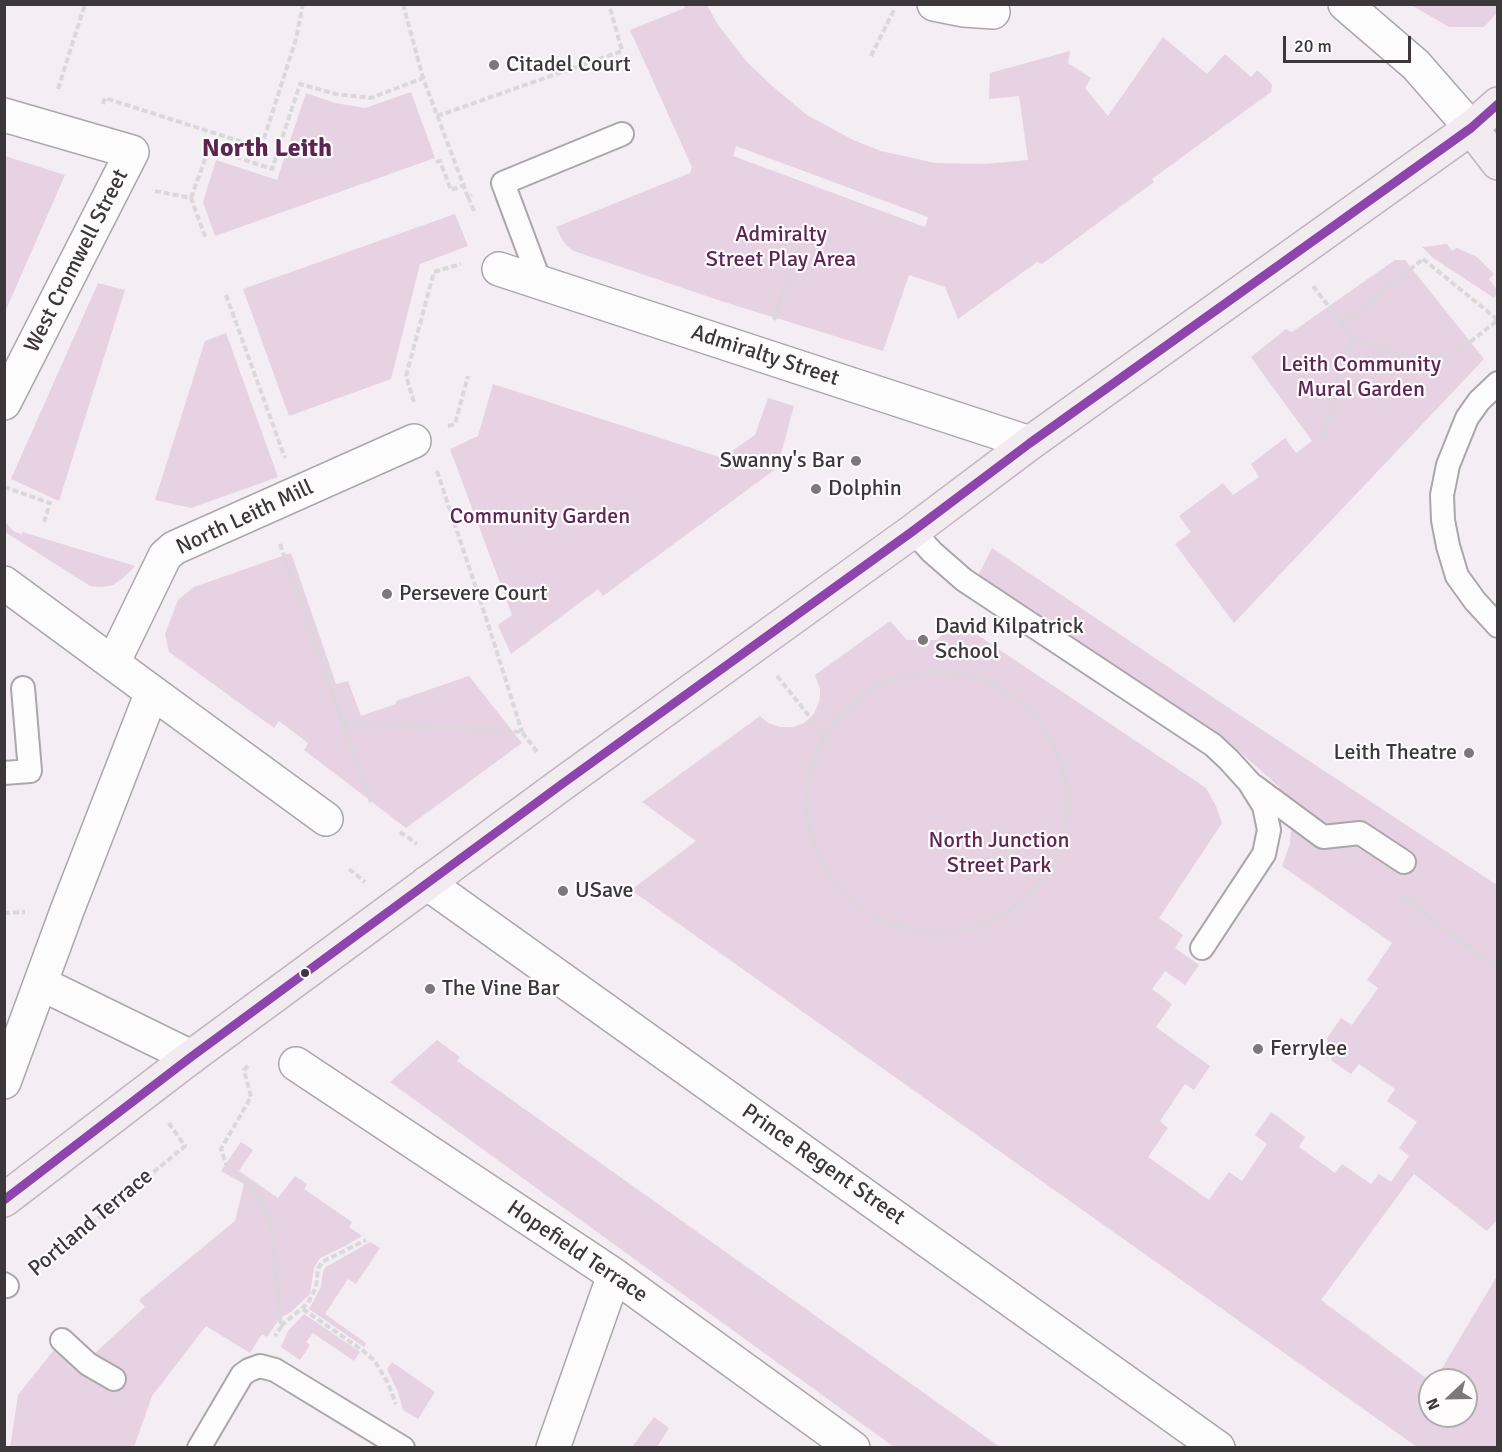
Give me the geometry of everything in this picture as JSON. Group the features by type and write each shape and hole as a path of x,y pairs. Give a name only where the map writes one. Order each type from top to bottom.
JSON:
{"main road":[{"path":"4,1200 191,1057 427,883 913,531 1030,443 1471,128 1497,104"},
{"path":"1471,128 1497,163"}],"street":[{"path":"934,4 964,10 993,12"},
{"path":"1345,4 1416,65 1471,128"},
{"path":"4,115 91,140"},
{"name":"West Cromwell Street","path":"4,403 132,152 91,140"},
{"name":"Admiralty Street","path":"499,269 1030,443"},
{"name":"North Leith Mill","path":"113,663 165,556 174,548 420,439"},
{"path":"4,583 326,819"},
{"path":"4,1082 42,984 68,908 152,692"},
{"name":"Prince Regent Street","path":"427,883 1218,1448"},
{"path":"42,984 191,1057"},
{"name":"Hopefield Terrace","path":"296,1064 614,1275 853,1448"},
{"path":"553,1448 614,1275"}],"lane":[{"path":"540,282 503,183 622,134"},
{"path":"1497,383 1479,401 1467,418 1448,465 1442,495 1443,520 1457,576 1474,602 1497,626"},
{"path":"913,531 932,552 964,580 1213,746 1249,782 1264,806 1269,830 1264,854 1202,948"},
{"path":"4,773 30,771 23,688"},
{"path":"1249,782 1323,837 1360,833 1404,862"},
{"path":"62,1340 88,1364 114,1378"},
{"path":"199,1448 242,1375 261,1366 280,1373 403,1448"}],"path":[{"path":"45,127 85,4"},
{"path":"91,140 105,98 261,148 296,39 303,4"},
{"path":"403,4 423,78 468,197 503,183"},
{"path":"437,116 622,51 609,4"},
{"path":"871,56 896,4"},
{"path":"206,239 191,198 209,148 272,169 300,84 336,94 371,98 423,78"},
{"path":"436,162 440,161 451,190 464,185"},
{"path":"116,184 191,198"},
{"path":"764,356 806,224"},
{"path":"1291,256 1342,324 1354,339 1391,352 1411,355 1460,350 1497,320 1423,259 1342,324"},
{"path":"499,269 470,261 434,272 406,376 420,439 490,630 522,732 562,784"},
{"path":"226,295 298,493"},
{"path":"1322,438 1332,408 1339,362 1342,353 1354,339"},
{"path":"420,439 455,424 468,376"},
{"path":"4,487 50,503 44,522"},
{"path":"267,506 371,802"},
{"path":"754,645 825,736"},
{"path":"929,672 955,673 980,679 1003,690 1024,704 1041,723 1055,745 1064,769 1068,794 1067,820 1050,868 1035,889 1016,906 994,920 970,929 945,933 920,931 895,926 872,915 850,900 834,881 820,859 811,835 807,810 808,784 814,760 825,736 840,716 859,698 880,685 904,676 929,672"},
{"path":"343,722 522,732"},
{"path":"1397,893 1497,969"},
{"path":"4,913 28,911"},
{"path":"251,1063 244,1071 250,1097 221,1152 226,1164 256,1194 271,1225 280,1327"},
{"name":"Portland Terrace","path":"32,1273 185,1146"},
{"path":"261,1366 280,1327 303,1309 312,1296 318,1269 322,1262 366,1240"},
{"path":"303,1309 374,1360 388,1383 400,1414"}],"green space":[{"name":"Admiralty Street Play Area","path":"684,5 707,5 718,25 747,62 807,115 853,140 881,151 935,163 985,164 1028,160 1019,96 989,99 990,73 1070,51 1068,63 1091,78 1085,88 1108,116 1163,37 1207,74 1225,54 1251,77 1257,70 1272,84 1271,92 1152,179 1154,182 1042,264 1037,262 958,319 945,287 909,275 883,351 721,301 574,251 562,239 556,227 690,173 692,167 630,30 685,8","holes":["736,146 928,217 925,227 733,156"]},
{"path":"1411,5 1497,5 1497,13 1484,27 1449,27"},
{"path":"411,92 435,158 215,236 203,202 216,160 277,180 306,93 335,103 365,108"},
{"path":"4,156 65,175 5,312"},
{"path":"455,214 468,246 420,264 391,379 289,416 243,289"},
{"path":"1447,244 1452,251 1457,248 1477,257 1494,274 1489,279 1497,290 1494,298 1433,258 1422,247"},
{"name":"Leith Community Mural Garden","path":"1395,260 1405,260 1484,359 1234,623 1175,544 1191,532 1179,516 1223,483 1233,495 1259,477 1251,464 1285,438 1296,453 1312,441 1251,357 1286,329 1292,332"},
{"path":"98,283 125,290 59,501 11,479"},
{"path":"226,333 278,477 191,508 155,500 205,341"},
{"name":"Community Garden","path":"493,384 722,458 755,435 768,398 794,406 777,468 603,596 598,589 511,654 498,625 512,615 450,449 478,436"},
{"path":"4,520 12,530 22,535 22,532 135,566 113,585 90,586 5,532"},
{"name":"North Junction Street Park","path":"992,548 1497,885 1497,1220 1487,1231 1414,1174 1321,1300 1418,1372 1418,1428 1478,1428 1478,1368 1442,1368 1497,1276 1497,1447 1417,1447 631,890 696,841 642,802 760,716 768,723 780,727 793,727 804,723 814,714 820,699 820,689 815,675 890,621 907,640 937,640 955,620 1206,788 1216,806 1222,823 1159,918 1183,935 1175,948 1199,965 1185,985 1165,971 1152,989 1172,1004 1156,1027 1210,1066 1194,1090 1185,1084 1160,1121 1168,1128 1148,1157 1209,1200 1229,1172 1242,1181 1267,1144 1255,1135 1271,1112 1305,1137 1299,1147 1335,1173 1342,1164 1371,1184 1379,1174 1391,1182 1409,1156 1399,1148 1417,1122 1387,1101 1395,1089 1359,1064 1351,1074 1332,1061 1327,1038 1341,1018 1352,1025 1378,988 1367,980 1392,943 1282,866 1290,844 1292,821 1289,808 1279,787 1221,735 977,578"},
{"path":"291,553 336,684 348,681 361,716 396,704 396,701 469,676 522,743 406,828 304,750 308,743 279,721 274,728 169,652 165,634 178,600 194,587"},
{"path":"437,1040 460,1057 457,1061 1000,1447 894,1447 390,1082"},
{"path":"241,1142 253,1150 239,1171 278,1198 295,1176 307,1184 304,1189 352,1222 349,1227 362,1236 320,1258 314,1268 310,1294 291,1312 280,1318 267,1337 262,1334 250,1353 206,1326 152,1396 134,1447 10,1448 18,1395 69,1331 93,1355 145,1307 139,1300 235,1221 244,1184 221,1171"},
{"path":"370,1242 380,1248 356,1284 348,1279 325,1314 366,1343 364,1347 309,1309 321,1287 323,1271 326,1267"},
{"path":"304,1314 360,1352 354,1361 313,1333 306,1342 310,1345 300,1360 281,1347 288,1331"},
{"path":"392,1362 435,1392 418,1419 403,1410 398,1392 387,1369"},
{"path":"654,1417 669,1428 657,1447 632,1447"}],"transit line":[{"path":"4,1200 191,1057 562,784 913,531 1030,443 1471,128 1498,104"}],"place":[{"name":"Citadel Court","path":"494,65"},
{"name":"Swanny's Bar","path":"856,461"},
{"name":"Dolphin","path":"816,489"},
{"name":"Persevere Court","path":"387,594"},
{"name":"David Kilpatrick School","path":"923,640"},
{"name":"Leith Theatre","path":"1469,753"},
{"name":"USave","path":"563,891"},
{"name":"The Vine Bar","path":"430,989"},
{"name":"Ferrylee","path":"1258,1049"}],"district":[{"name":"North Leith","path":"267,149"}]}
